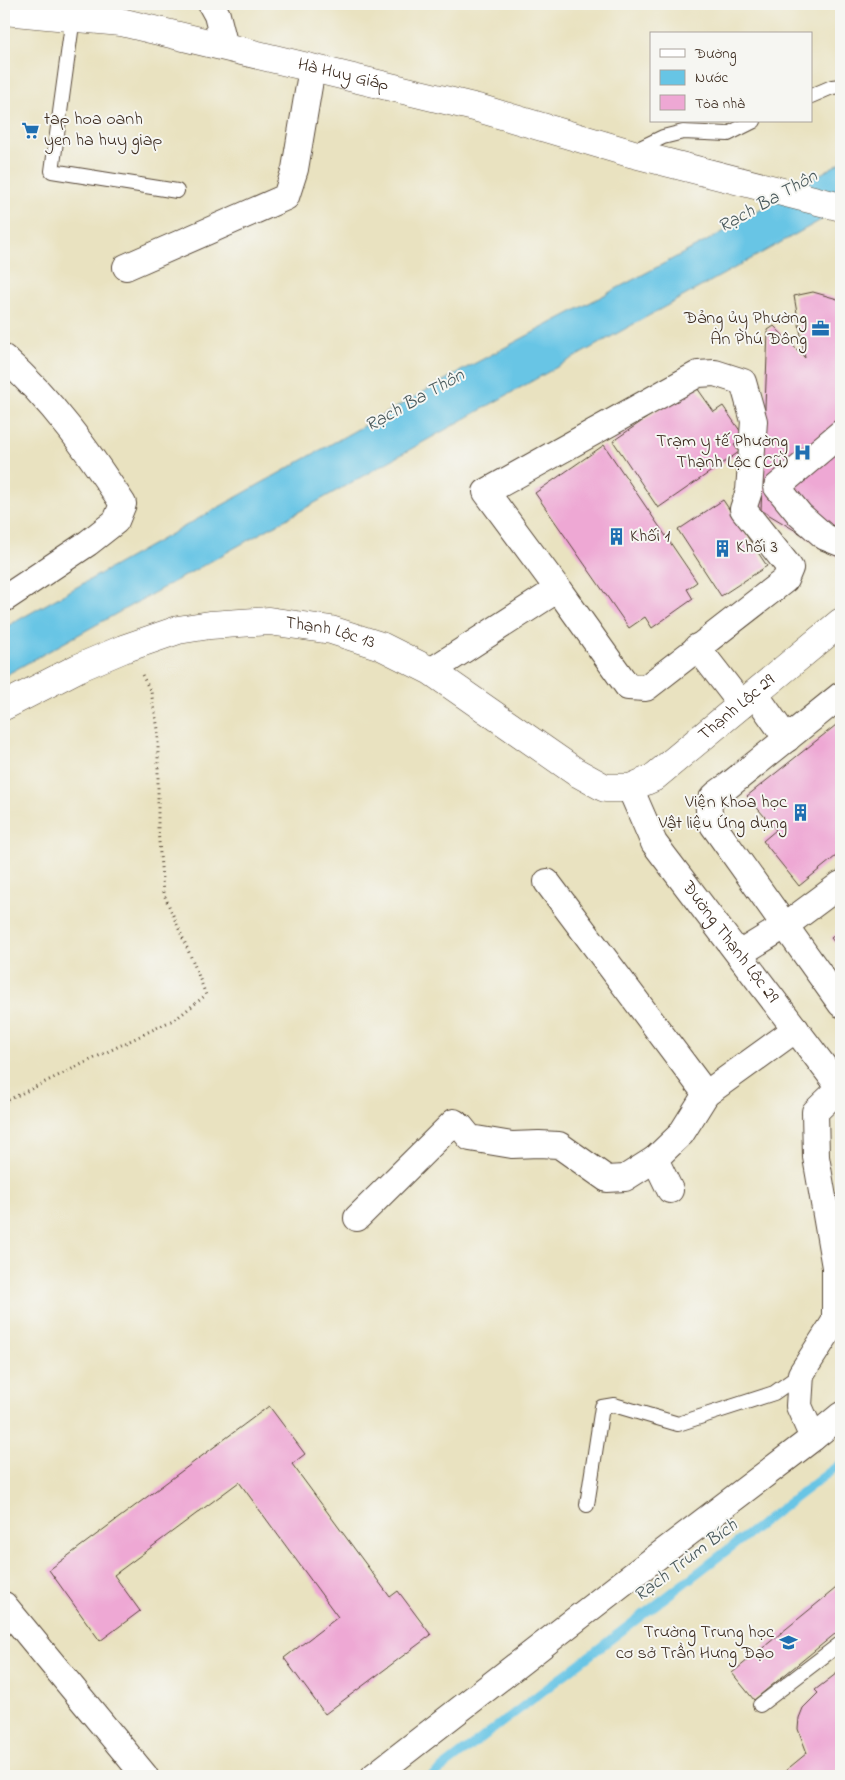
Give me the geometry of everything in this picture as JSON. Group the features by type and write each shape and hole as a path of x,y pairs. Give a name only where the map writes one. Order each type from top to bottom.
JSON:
{"street":[{"path":"211,4 217,15 225,47"},
{"name":"Hà Huy Giáp","path":"4,11 121,22 478,108 630,153 841,207"},
{"path":"126,267 286,197 294,169 312,68"},
{"path":"4,358 23,374 57,410 93,458 123,504 116,521 88,543 4,599"},
{"path":"716,373 743,382 754,421 749,492 743,509 790,568 784,580 646,688 628,687 558,589 486,492 698,374 716,373"},
{"path":"841,433 777,486 800,516 825,537 841,542"},
{"path":"431,671 558,589"},
{"name":"Thạnh Lộc 13","path":"4,706 78,668 122,649 178,630 210,625 269,621 331,630 381,646 431,671 576,772 605,788 630,788"},
{"name":"Thạnh Lộc 29","path":"630,788 653,778 841,622"},
{"path":"697,648 787,739"},
{"path":"841,695 717,793 710,802 708,813 714,825 841,1004"},
{"name":"Đường Thạnh Lộc 29","path":"630,788 654,843 841,1088"},
{"path":"547,882 706,1094"},
{"path":"739,954 786,925 841,884"},
{"path":"358,1218 454,1122 470,1138 512,1145 559,1145 607,1180 625,1178 655,1159 681,1134 706,1094 796,1029"},
{"path":"813,1438 799,1406 801,1374 835,1321 835,1267 816,1157 814,1112 841,1088"},
{"path":"655,1159 670,1190"},
{"path":"374,1776 841,1415"},
{"path":"4,1605 145,1776"}],"lane":[{"path":"72,17 52,171 177,190"},
{"path":"812,96 832,87 841,86"},
{"path":"630,153 663,137 683,132 728,134 752,122"},
{"path":"587,1505 602,1407 614,1406 678,1424 774,1393 801,1374"},
{"path":"760,1705 841,1643"}],"path":[{"path":"4,1102 177,1018 206,995 162,892 158,829 158,729 151,692 136,662 122,649"}],"water":[{"name":"Rạch Ba Thôn","path":"841,162 841,209 4,676 4,628 468,367 716,236"}],"building":[{"name":"Trạm y tế Phường Thạnh Lộc (Cũ)","path":"813,292 841,300 841,558 761,510 768,330 774,326 805,358 794,296"},
{"path":"695,385 714,412 723,406 745,438 734,445 739,452 658,508 613,441"},
{"name":"Khối 1","path":"604,445 697,582 687,589 693,599 652,628 645,617 629,628 535,493"},
{"name":"Khối 3","path":"723,500 767,566 721,596 678,530"},
{"name":"Viện Khoa học Vật liệu Ứng dụng","path":"841,721 841,852 799,886 763,841 776,830 747,796"},
{"path":"841,930 841,950 831,938"},
{"path":"269,1406 305,1454 292,1464 390,1597 398,1591 431,1635 325,1714 284,1658 338,1617 239,1482 114,1575 140,1611 100,1641 49,1570"},
{"path":"841,1584 841,1629 754,1700 732,1673"},
{"path":"841,1670 841,1766 833,1772 836,1776 779,1776 807,1753 798,1729 799,1718 803,1708 818,1693 815,1690"}],"waterway":[{"name":"Rạch Trùm Bích","path":"432,1776 841,1463"}],"place":[{"name":"tap hoa oanh yen ha huy giap","path":"30,130"},
{"name":"Đảng ủy Phường An Phú Đông","path":"821,329"},
{"name":"Trạm y tế Phường Thạnh Lộc (Cũ)","path":"802,452"},
{"name":"Khối 1","path":"616,537"},
{"name":"Khối 3","path":"722,548"},
{"name":"Viện Khoa học Vật liệu Ứng dụng","path":"801,813"},
{"name":"Trường Trung học cơ sở Trần Hưng Đạo","path":"788,1643"}]}
